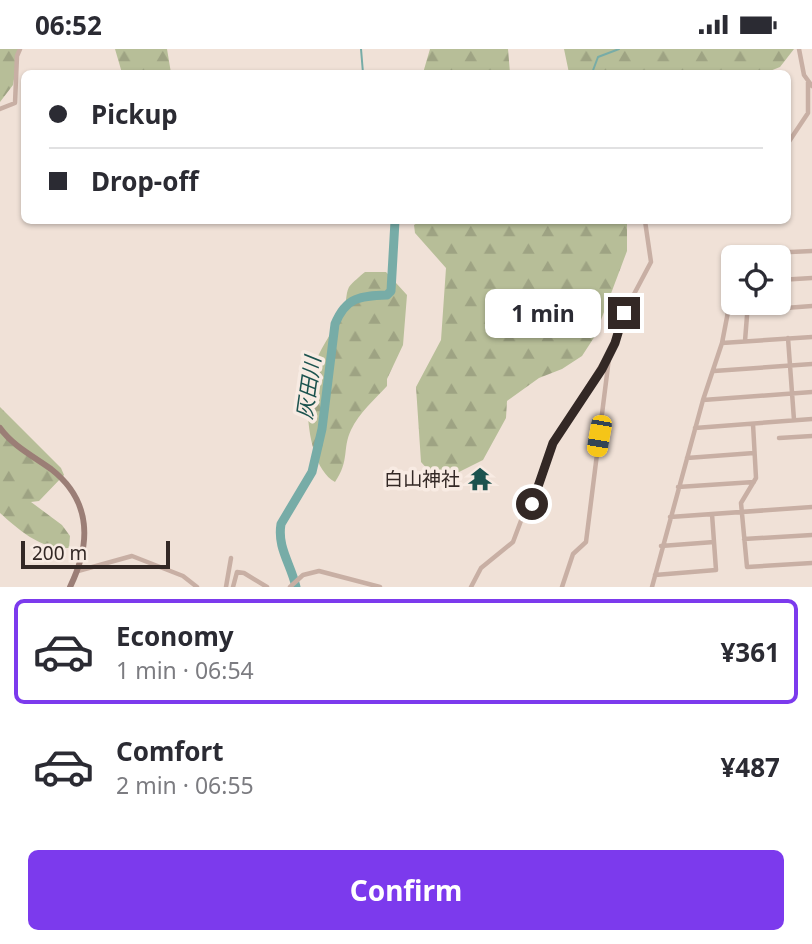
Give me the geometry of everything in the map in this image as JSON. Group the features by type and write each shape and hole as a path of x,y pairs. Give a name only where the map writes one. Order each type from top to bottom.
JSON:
{"main road":[{"path":"0,428 22,450 62,479 74,496 85,531 83,559 70,587"}],"street":[{"path":"0,110 9,108 17,97 17,56 20,49"},
{"path":"791,138 808,113 810,84 799,49"},
{"path":"471,587 481,568 513,543 522,518 540,488 553,443 609,354 624,313 651,262 645,224"},
{"path":"791,252 812,251"},
{"path":"791,279 812,278"},
{"path":"791,308 812,306"},
{"path":"652,587 661,546 703,400 714,371 727,315"},
{"path":"745,341 747,315"},
{"path":"722,343 812,337"},
{"path":"788,338 794,420"},
{"path":"562,587 573,554 586,542 609,354"},
{"path":"714,371 812,364"},
{"path":"703,400 812,392"},
{"path":"695,428 812,419"},
{"path":"753,424 755,482 741,503 747,567 812,563"},
{"path":"779,438 812,436"},
{"path":"687,458 754,453"},
{"path":"678,487 755,482"},
{"path":"670,517 812,507"},
{"path":"655,575 716,571 712,514"},
{"path":"744,539 812,535"},
{"path":"661,546 714,543"},
{"path":"78,571 132,556 183,576 197,587"},
{"path":"226,587 231,558"},
{"path":"290,587 303,575 319,571 380,587"},
{"path":"233,587 237,572 244,573 267,587"}],"green space":[{"path":"0,49 19,49 13,85 0,102"},
{"path":"115,49 167,49 170,70 121,70"},
{"path":"430,49 508,49 510,70 424,70"},
{"path":"564,49 794,49 780,67 772,70 568,70"},
{"path":"627,224 627,251 595,336 582,356 562,369 539,378 507,401 506,418 483,460 439,482 421,462 416,387 441,340 446,268 415,233 414,225"},
{"path":"365,272 386,272 407,295 403,345 387,379 387,386 363,412 351,430 343,467 335,482 318,462 313,448 308,414 309,383 318,355 343,313 349,287"},
{"path":"0,407 61,468 64,475 39,501 31,502 62,525 70,536 69,548 40,542 0,513"}],"waterway":[{"path":"361,49 363,70"},
{"path":"593,70 598,57 619,49"},
{"name":"灰田川","path":"296,587 281,541 281,524 312,472 322,429 335,324 349,303 362,297 387,295 391,291 395,224"}],"place":[{"name":"白山神社","path":"480,479"}],"route":[{"path":"532,504 540,488 545,462 553,443 568,416 602,369 615,343 624,313"}]}
